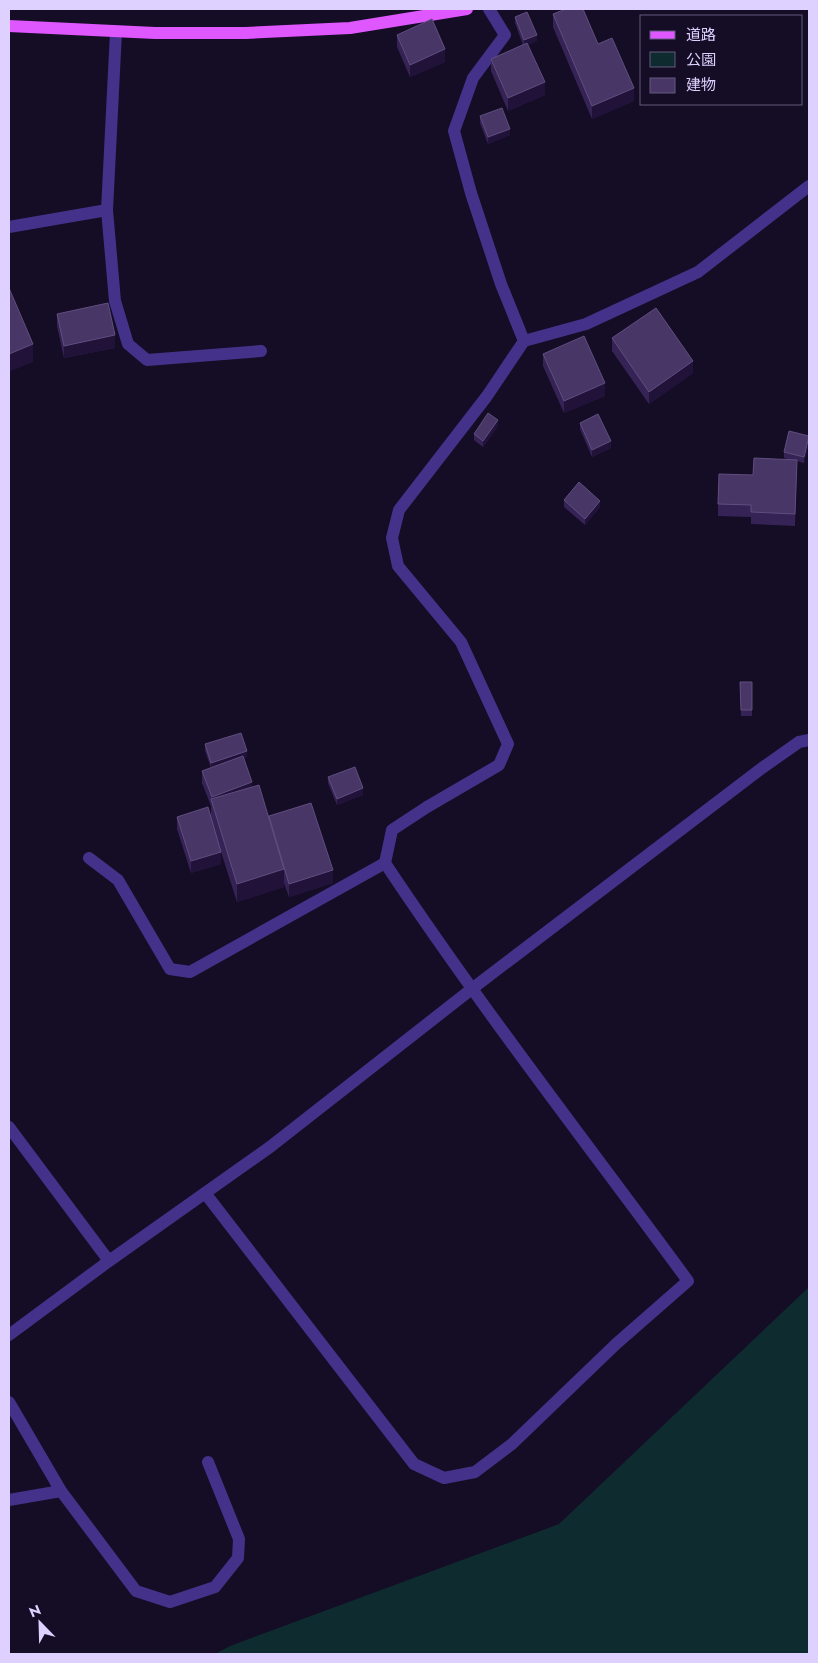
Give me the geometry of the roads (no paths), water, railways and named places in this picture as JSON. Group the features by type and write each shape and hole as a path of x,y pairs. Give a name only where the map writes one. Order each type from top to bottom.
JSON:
{"main road":[{"path":"9,26 155,34 246,33 350,28 467,9"}],"street":[{"path":"489,9 505,36 474,78 454,131 501,284 524,341"},
{"path":"116,32 107,210 115,301 128,344 147,360 261,351"},
{"path":"205,1193 414,1464 444,1478 475,1472 512,1444 616,1344 688,1281 422,919 385,862 392,830 427,807 500,765 508,744 461,642 398,566 392,538 399,510 487,396 524,341 586,324 698,272 809,186"},
{"path":"9,227 107,210"},
{"path":"9,1335 270,1148 472,988 762,768 799,742 809,740"},
{"path":"90,858 118,880 170,968 190,972 385,862"},
{"path":"9,1127 110,1261"},
{"path":"9,1402 60,1491 136,1591 170,1602 215,1587 238,1558 239,1539 208,1462"},
{"path":"9,1500 60,1491"}]}
